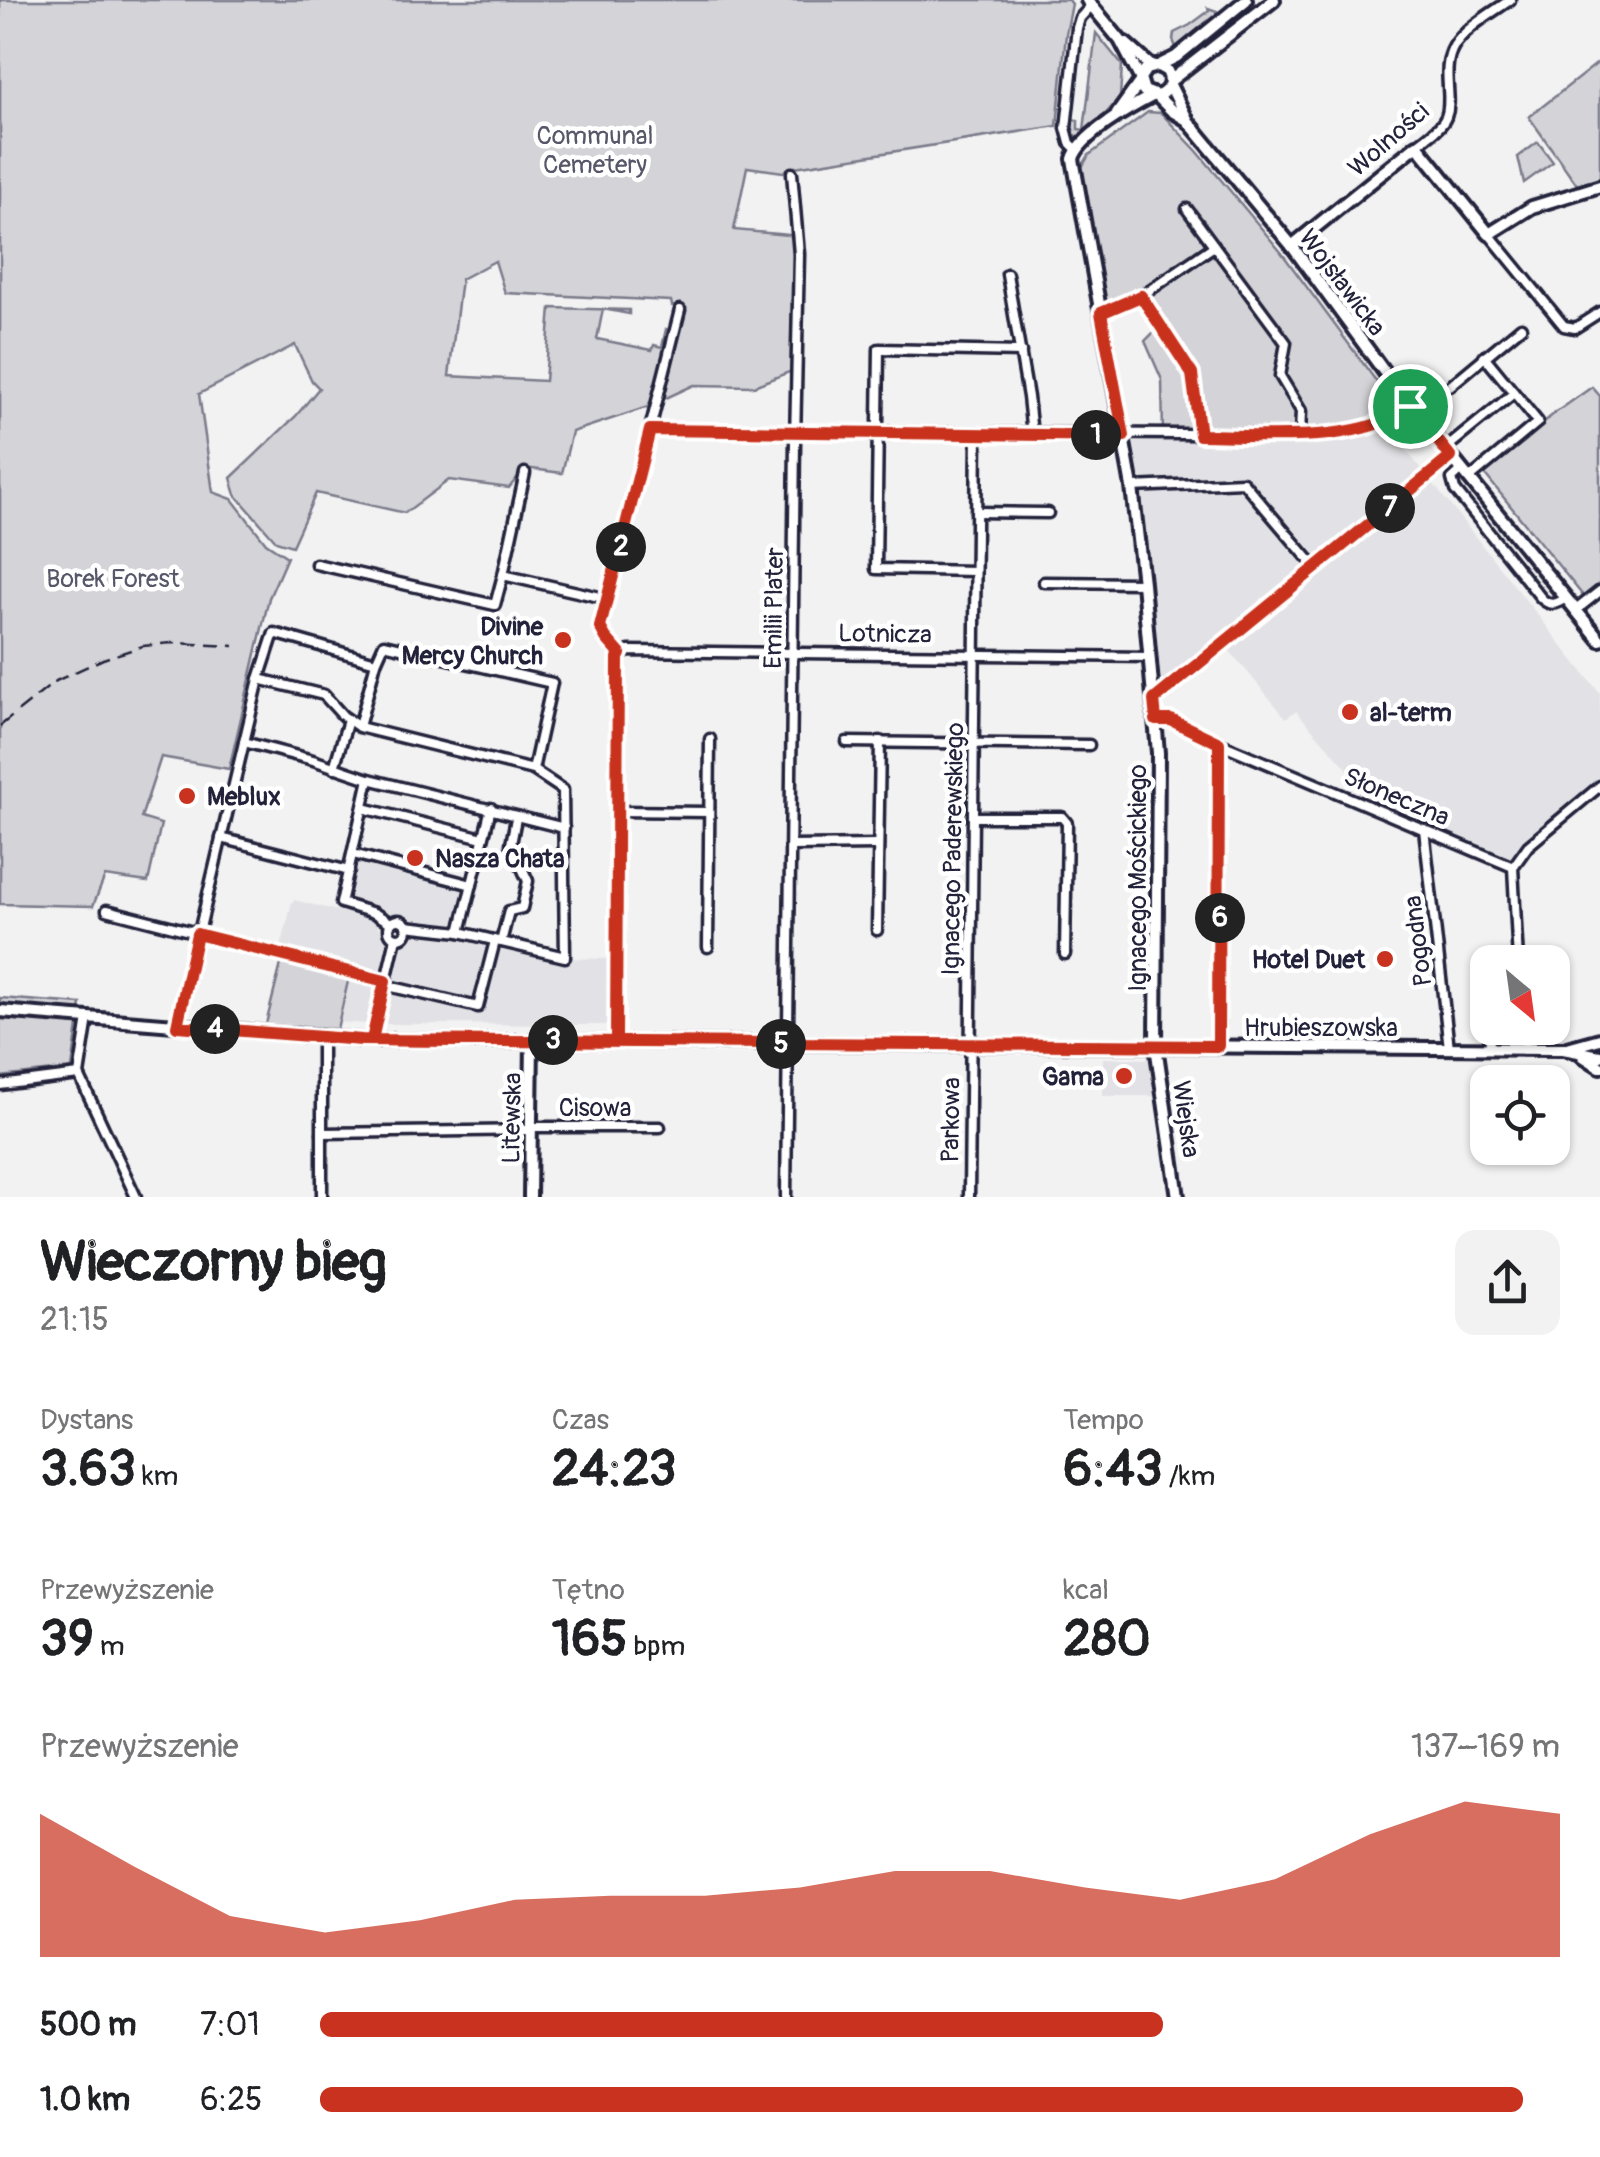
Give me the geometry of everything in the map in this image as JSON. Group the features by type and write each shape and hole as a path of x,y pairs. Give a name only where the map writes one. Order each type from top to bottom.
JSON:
{"street":[{"path":"1113,119 1142,72 1176,57 1246,0"},
{"path":"1076,149 1113,119 1167,90 1170,83 1274,0"},
{"name":"Wolności","path":"1292,246 1440,126 1448,110 1446,73 1455,44 1510,0"},
{"path":"1090,3 1120,40 1144,91 1155,96"},
{"name":"Ignacego Mościckiego","path":"1090,3 1076,28 1066,125 1070,143 1076,149 1074,166 1124,436 1144,583 1158,753 1156,1046"},
{"path":"1120,40 1167,71 1170,83"},
{"name":"Wojsławicka","path":"1170,83 1187,120 1292,246 1410,406 1600,640"},
{"name":"Wojsławicka","path":"1155,96 1187,120"},
{"path":"1417,145 1564,326 1574,328 1600,312"},
{"name":"Emilii Plater","path":"786,1197 800,254 792,173"},
{"path":"1489,234 1532,207 1600,186"},
{"path":"1187,209 1286,343 1280,376 1300,411 1300,435"},
{"path":"1101,313 1141,296 1214,246"},
{"path":"1007,274 1032,434"},
{"path":"1141,296 1192,374 1200,435"},
{"path":"616,1042 620,654 600,627 680,310"},
{"path":"1450,386 1521,326"},
{"path":"975,571 876,569 879,349 1021,352"},
{"path":"1466,475 1538,422 1484,356"},
{"path":"1154,700 1316,568 1514,393"},
{"path":"650,430 1300,435 1347,433 1396,418 1410,406"},
{"name":"Ignacego Paderewskiego","path":"970,1044 977,433"},
{"path":"316,564 495,605 524,474"},
{"name":"Wojsławicka","path":"1466,475 1452,479 1455,490 1529,583 1549,604 1566,598"},
{"path":"1132,488 1243,482 1316,568"},
{"path":"976,512 1048,513"},
{"path":"503,574 608,599"},
{"path":"1044,582 1144,583"},
{"path":"1576,610 1600,591"},
{"path":"177,1026 259,680 274,633 376,662"},
{"path":"360,726 384,644 552,683 533,770"},
{"name":"Lotnicza","path":"620,654 628,651 1150,657"},
{"path":"259,680 324,695 348,720 360,726 533,770 563,790 565,957 460,932 406,926 400,920 391,923 342,903 369,779"},
{"path":"334,768 348,720"},
{"name":"Słoneczna","path":"1156,720 1171,720 1513,867"},
{"path":"708,946 710,739"},
{"path":"877,930 880,741"},
{"path":"244,742 369,779 564,828"},
{"path":"847,742 1089,745"},
{"path":"1218,1046 1219,743"},
{"path":"1517,945 1513,867 1528,846 1600,786"},
{"path":"363,808 484,838"},
{"path":"460,932 491,808"},
{"path":"617,810 709,812"},
{"path":"972,817 1062,818 1067,823 1065,954"},
{"path":"107,910 478,1007 509,911 522,908 528,881 511,844 516,818"},
{"name":"Pogodna","path":"1424,830 1449,1048"},
{"path":"221,838 349,870"},
{"path":"790,846 878,845"},
{"path":"353,854 472,885"},
{"path":"391,923 388,932 396,938"},
{"path":"396,938 406,934 406,926"},
{"path":"372,1040 396,938"},
{"name":"Hrubieszowska","path":"0,1011 372,1040 1566,1049"},
{"path":"88,1018 79,1075 136,1197"},
{"path":"1582,1044 1600,1029"},
{"path":"322,1038 322,1197"},
{"path":"1566,1049 1600,1039"},
{"name":"Litewska","path":"530,1197 532,1040"},
{"name":"Parkowa","path":"969,1197 970,1044"},
{"name":"Wiejska","path":"1156,1046 1178,1197"},
{"path":"1566,1049 1600,1056"},
{"path":"1566,1049 1600,1067"},
{"path":"0,1085 79,1075"},
{"name":"Cisowa","path":"322,1133 660,1127"}],"shaded area":[{"path":"1396,418 1387,426 1600,693 1600,786 1528,845 1512,867 1389,815 1296,711 1286,718 1224,644 1154,700 1124,436 1347,433"},
{"path":"356,858 471,887 460,932 559,958 612,959 611,1025 380,1024 399,946 416,932 412,922 387,916 379,926 388,943 370,1024 316,1021 278,960 292,902 342,912"},
{"path":"1103,1058 1152,1059 1158,1096 1103,1096"}],"green space":[{"path":"0,0 1069,0 1072,4 1057,126 783,172 747,167 734,230 799,236 797,369 754,386 694,385 664,399 686,308 672,306 671,301 505,293 495,261 461,279 449,376 545,381 551,308 603,309 597,339 652,350 654,345 662,347 668,330 651,406 572,432 562,473 525,468 509,488 449,480 405,513 316,493 292,546 276,541 236,495 231,478 296,416 319,388 295,345 199,394 213,492 232,499 266,543 287,557 269,598 229,769 161,757 141,818 161,824 148,882 105,876 93,906 0,904"},
{"path":"1208,8 1217,11 1216,19 1177,50 1174,33 1190,25"},
{"path":"1096,33 1122,65 1120,98 1085,136 1078,137 1072,134 1070,119 1078,120 1078,129 1084,130"},
{"path":"1600,61 1600,180 1578,186 1529,117"},
{"path":"1148,112 1161,113 1197,151 1281,252 1396,408 1347,433 1163,435 1162,380 1145,341 1160,326 1141,297 1109,303 1104,300 1079,172 1089,155"},
{"path":"1538,142 1553,162 1524,183 1518,157"},
{"path":"1592,387 1600,396 1600,585 1584,597 1483,472"},
{"path":"282,960 349,977 337,1029 265,1028"},
{"path":"0,998 81,1004 72,1069 0,1077"}],"railway":[{"path":"0,726 56,681 103,659 143,646 171,643 234,646"}],"place":[{"name":"Divine Mercy Church","path":"563,640"},
{"name":"al-term","path":"1350,712"},
{"name":"Meblux","path":"187,796"},
{"name":"Nasza Chata","path":"415,858"},
{"name":"Hotel Duet","path":"1385,959"},
{"name":"Gama","path":"1124,1076"}],"route":[{"path":"1410,406 1396,418 1347,433 1200,435 1192,374 1141,296 1101,313 1124,436 650,430 600,627 620,654 616,1042 580,1041 532,1040 372,1040 385,981 197,934 177,1026 362,1040 476,1041 532,1040 616,1042 1218,1046 1219,743 1171,720 1156,720 1154,700 1451,457 1410,406"}],"park label":[{"name":"Communal Cemetery","path":"595,150"},
{"name":"Borek Forest","path":"113,578"}]}
